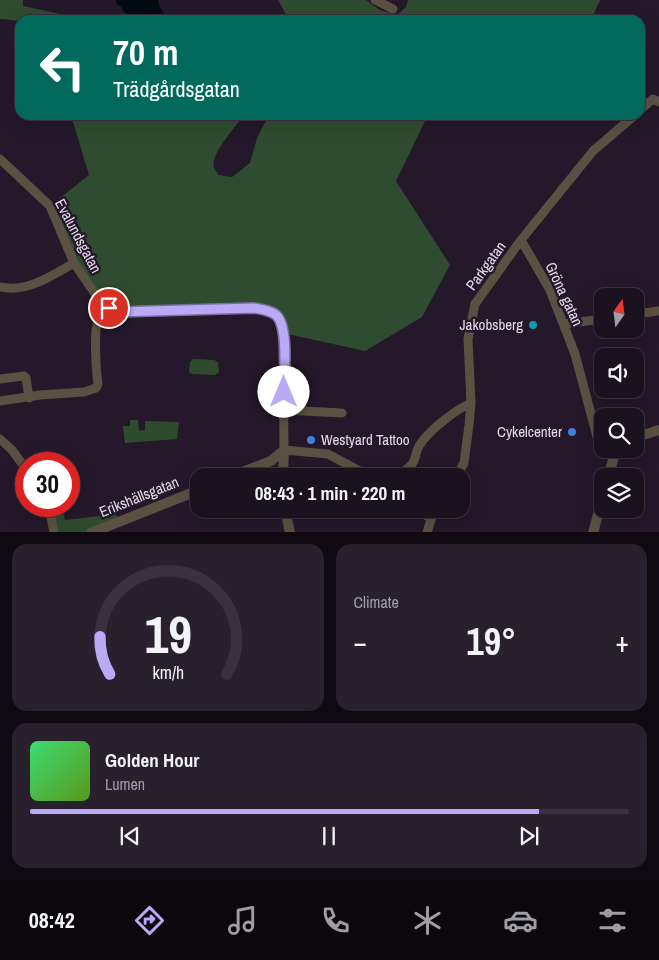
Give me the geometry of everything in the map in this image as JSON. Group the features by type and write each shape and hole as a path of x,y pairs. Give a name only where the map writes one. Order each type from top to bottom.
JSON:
{"street":[{"path":"375,0 393,9"},
{"path":"645,107 656,100"},
{"name":"Parkgatan","path":"461,468 464,463 471,403 468,339 475,304 521,240 593,151 629,120"},
{"name":"Evalundsgatan","path":"0,158 50,206 74,263 98,298 109,308"},
{"name":"Gröna gatan","path":"521,240 550,290 564,324 575,354 594,425"},
{"path":"0,287 10,290 32,286 74,263"},
{"path":"0,401 40,395 84,392 96,388 98,384 97,323 100,316 109,308 116,312 262,309 276,315 283,327 283,468"},
{"path":"644,313 659,311"},
{"path":"564,324 594,320"},
{"path":"0,379 24,376 26,378 29,398"},
{"path":"407,468 414,463 418,447 427,436 461,408 471,403"},
{"path":"284,410 342,412"},
{"path":"644,435 659,430"},
{"path":"0,439 15,454"},
{"path":"253,468 271,461 284,450 328,454 354,468"},
{"name":"Erikshällsgatan","path":"91,532 190,494"},
{"path":"51,517 54,532"},
{"path":"287,518 290,532"},
{"path":"427,532 431,518"},
{"path":"593,532 597,518"}],"green space":[{"path":"0,0 23,0 23,6 65,15 15,15 15,20 0,19"},
{"path":"278,0 366,0 380,10 397,15 286,15"},
{"path":"408,0 600,0 593,15 397,15 406,7"},
{"path":"72,120 240,120 220,148 214,162 214,168 218,175 232,177 250,163 257,138 266,120 426,120 396,181 450,265 422,317 365,351 283,333 283,327 262,309 116,312 90,288 50,206 89,175"},
{"path":"193,359 214,360 218,362 219,372 215,375 192,374 189,372 190,362"},
{"path":"130,420 138,420 139,431 145,430 145,421 179,422 177,439 125,443 123,426 130,426"},
{"path":"116,514 120,522 91,532 54,532 51,517 64,517 65,520"}],"shaded area":[{"path":"116,0 158,0 164,14 128,15 121,6 117,5"}],"place":[{"name":"Jakobsberg","path":"533,325"},
{"name":"Cykelcenter","path":"572,432"},
{"name":"Westyard Tattoo","path":"311,440"}],"route":[{"path":"109,308 116,312 254,308 276,315 280,320 284,333 284,392"}]}
